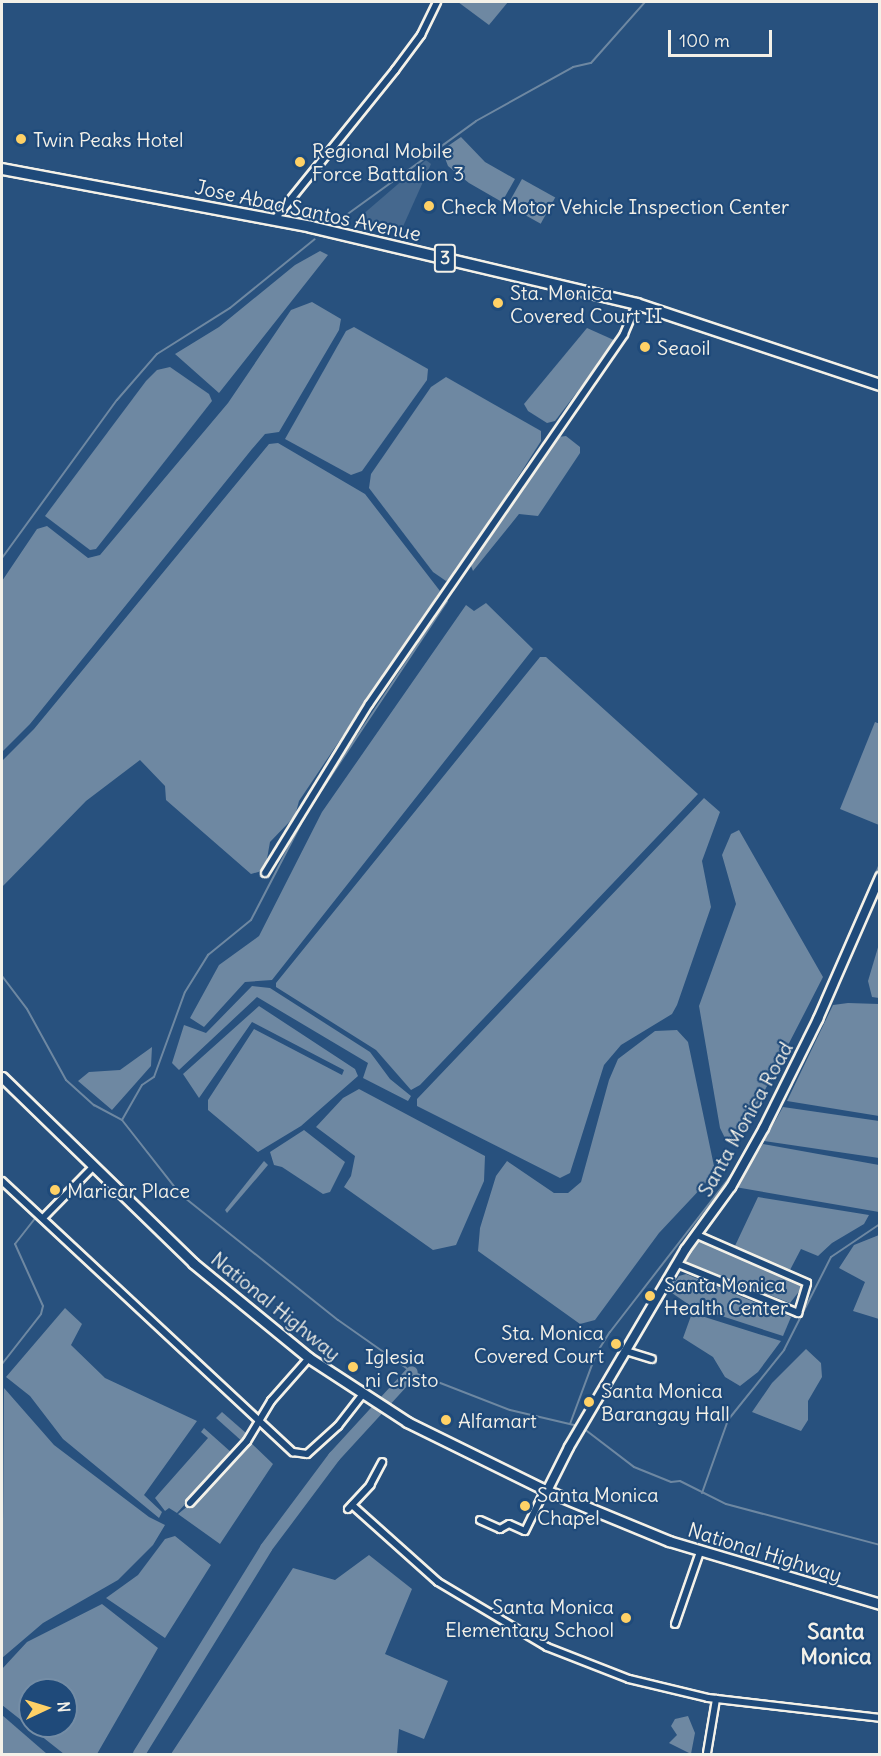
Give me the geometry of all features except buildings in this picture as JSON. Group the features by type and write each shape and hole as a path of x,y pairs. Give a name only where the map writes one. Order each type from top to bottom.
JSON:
{"highway":[{"name":"Jose Abad Santos Avenue","path":"2,169 274,220 637,304 879,385"}],"main road":[{"name":"National Highway","path":"2,1077 193,1263 309,1358 407,1422 546,1491 700,1552 879,1604"}],"street":[{"path":"274,220 422,35 437,2"},
{"path":"265,873 305,803 424,621 452,588 624,334 637,304"},
{"name":"Santa Monica Road","path":"546,1491 678,1263 731,1187 764,1128 818,1019 879,877"},
{"path":"43,1218 93,1167"},
{"path":"2,1181 257,1421 293,1452 307,1454 338,1426 364,1395"},
{"path":"678,1263 798,1313 807,1283 697,1235"},
{"path":"627,1351 652,1359"},
{"path":"190,1503 247,1440 257,1421 309,1358"},
{"path":"382,1462 370,1485 350,1507 438,1582 547,1647 629,1678 716,1700 879,1718"},
{"path":"480,1520 500,1529 509,1524 525,1531 546,1491"},
{"path":"675,1624 700,1552"},
{"path":"706,1753 716,1700"}],"shaded area":[{"path":"458,2 508,2 489,25"},
{"path":"461,137 485,162 515,179 502,202 469,183 448,166 443,153 445,148"},
{"path":"426,160 431,164 401,231 356,226 354,222"},
{"path":"522,179 555,197 541,224 507,205"},
{"path":"320,251 328,255 219,393 175,354 219,327 295,265"},
{"path":"312,302 341,319 339,330 279,432 265,434 252,449 30,724 2,752 2,581 37,529 47,526 88,558 100,555 228,403 291,310"},
{"path":"354,327 428,369 427,380 362,471 351,475 285,439 346,331"},
{"path":"587,328 616,341 555,421 547,423 528,411 524,404"},
{"path":"170,367 209,394 212,401 96,549 90,550 45,516 146,381 157,370"},
{"path":"446,377 541,431 541,441 455,576 446,581 433,572 369,488 371,474 431,387"},
{"path":"566,436 580,447 580,453 538,516 519,514 473,571 471,566 558,437"},
{"path":"278,443 365,494 440,591 299,801 295,816 270,842 265,870 251,874 166,800 165,786 140,760 86,801 2,887 2,761 34,729 269,444"},
{"path":"486,603 533,649 272,980 245,982 204,1027 190,1018 219,965 259,936 322,812 466,605 474,611"},
{"path":"540,657 546,657 698,794 420,1085 411,1090 376,1050 276,987 276,983"},
{"path":"875,722 880,724 879,825 840,809"},
{"path":"704,798 720,812 702,861 711,907 677,1005 672,1014 621,1045 604,1065 570,1173 560,1178 417,1106 417,1099"},
{"path":"739,830 823,977 746,1127 735,1140 727,1142 720,1128 699,1006 736,904 722,855 731,834"},
{"path":"879,944 879,998 872,997 868,981"},
{"path":"252,986 270,988 370,1052 390,1079 411,1096 408,1101 363,1078 368,1063 257,997 179,1070 172,1063 184,1025 206,1033"},
{"path":"879,1004 879,1116 787,1101 833,1005"},
{"path":"259,1006 355,1069 358,1076 301,1126 258,1152 208,1110 208,1100 254,1029 342,1075 344,1070 252,1022 199,1098 183,1074"},
{"path":"677,1030 688,1042 714,1166 705,1184 659,1233 595,1320 580,1324 478,1251 480,1228 496,1176 507,1161 554,1193 568,1193 581,1182 609,1080 618,1059 655,1031"},
{"path":"152,1047 151,1066 112,1110 78,1081 89,1072 120,1070"},
{"path":"359,1089 485,1156 484,1181 456,1245 433,1250 344,1187 351,1176 355,1156 316,1127 343,1098"},
{"path":"783,1107 879,1121 879,1158 764,1141"},
{"path":"304,1130 345,1162 330,1192 323,1194 282,1167 274,1165 270,1152"},
{"path":"763,1144 879,1165 879,1212 735,1187"},
{"path":"264,1161 268,1165 227,1213 225,1210"},
{"path":"758,1197 869,1215 864,1224 832,1243 818,1256 801,1249 790,1270 734,1248"},
{"path":"879,1235 879,1319 853,1311 865,1282 839,1268 854,1245"},
{"path":"697,1242 703,1242 805,1284 790,1303 684,1261"},
{"path":"686,1274 791,1317 783,1336 691,1306 669,1291 679,1276"},
{"path":"65,1308 82,1324 71,1345 105,1378 197,1421 144,1495 162,1512 159,1518 63,1439 30,1396 6,1377"},
{"path":"692,1313 781,1341 758,1372 740,1386 725,1377 713,1357 683,1338"},
{"path":"806,1349 821,1363 822,1377 808,1401 808,1420 801,1431 752,1412 772,1383"},
{"path":"4,1388 54,1445 149,1517 165,1525 153,1545 118,1580 43,1623 2,1658"},
{"path":"222,1412 246,1433 244,1443 216,1418"},
{"path":"204,1428 232,1453 177,1513 169,1508 165,1511 155,1498 208,1438 201,1432"},
{"path":"250,1442 273,1464 220,1544 178,1514 205,1492"},
{"path":"175,1536 211,1565 165,1638 106,1598 138,1575 165,1539"},
{"path":"369,1555 412,1589 385,1654 448,1681 424,1739 399,1729 397,1754 171,1754 293,1568 335,1580"},
{"path":"102,1604 158,1648 97,1754 64,1754 44,1738 78,1738 78,1678 18,1678 18,1718 2,1705 2,1669 27,1642"},
{"path":"2,1715 18,1729 18,1738 29,1738 47,1754 2,1754"},
{"path":"688,1716 695,1733 691,1754 669,1743 677,1735 671,1726 675,1719"}],"waterway":[{"path":"338,221 476,121 573,67 591,63 645,2"},
{"path":"2,558 117,400 157,354 230,308 315,239"},
{"path":"122,1120 142,1085 154,1077 185,992 208,955 251,920 307,812 447,601"},
{"path":"570,1424 596,1354 610,1332 736,1169 757,1133 813,1018 880,864"},
{"path":"2,976 27,1009 66,1080 94,1105 122,1120 180,1194 338,1320 412,1372 510,1410 578,1426"},
{"path":"2,1364 41,1314 43,1306 15,1244 35,1218"},
{"path":"702,1493 728,1420 784,1350 831,1257 880,1224"},
{"path":"139,1754 266,1548 334,1457 412,1372"},
{"path":"583,1428 634,1467 671,1482 680,1481 726,1504 880,1545"}],"place":[{"name":"Twin Peaks Hotel","path":"21,139"},
{"name":"Regional Mobile Force Battalion 3","path":"300,162"},
{"name":"Check Motor Vehicle Inspection Center","path":"429,206"},
{"name":"Sta. Monica Covered Court II","path":"498,303"},
{"name":"Seaoil","path":"645,347"},
{"name":"Maricar Place","path":"55,1190"},
{"name":"Santa Monica Health Center","path":"650,1296"},
{"name":"Sta. Monica Covered Court","path":"616,1344"},
{"name":"Iglesia ni Cristo","path":"353,1367"},
{"name":"Santa Monica Barangay Hall","path":"589,1402"},
{"name":"Alfamart","path":"446,1420"},
{"name":"Santa Monica Chapel","path":"525,1506"},
{"name":"Santa Monica Elementary School","path":"626,1618"}],"district":[{"name":"Santa Monica","path":"836,1644"}]}
